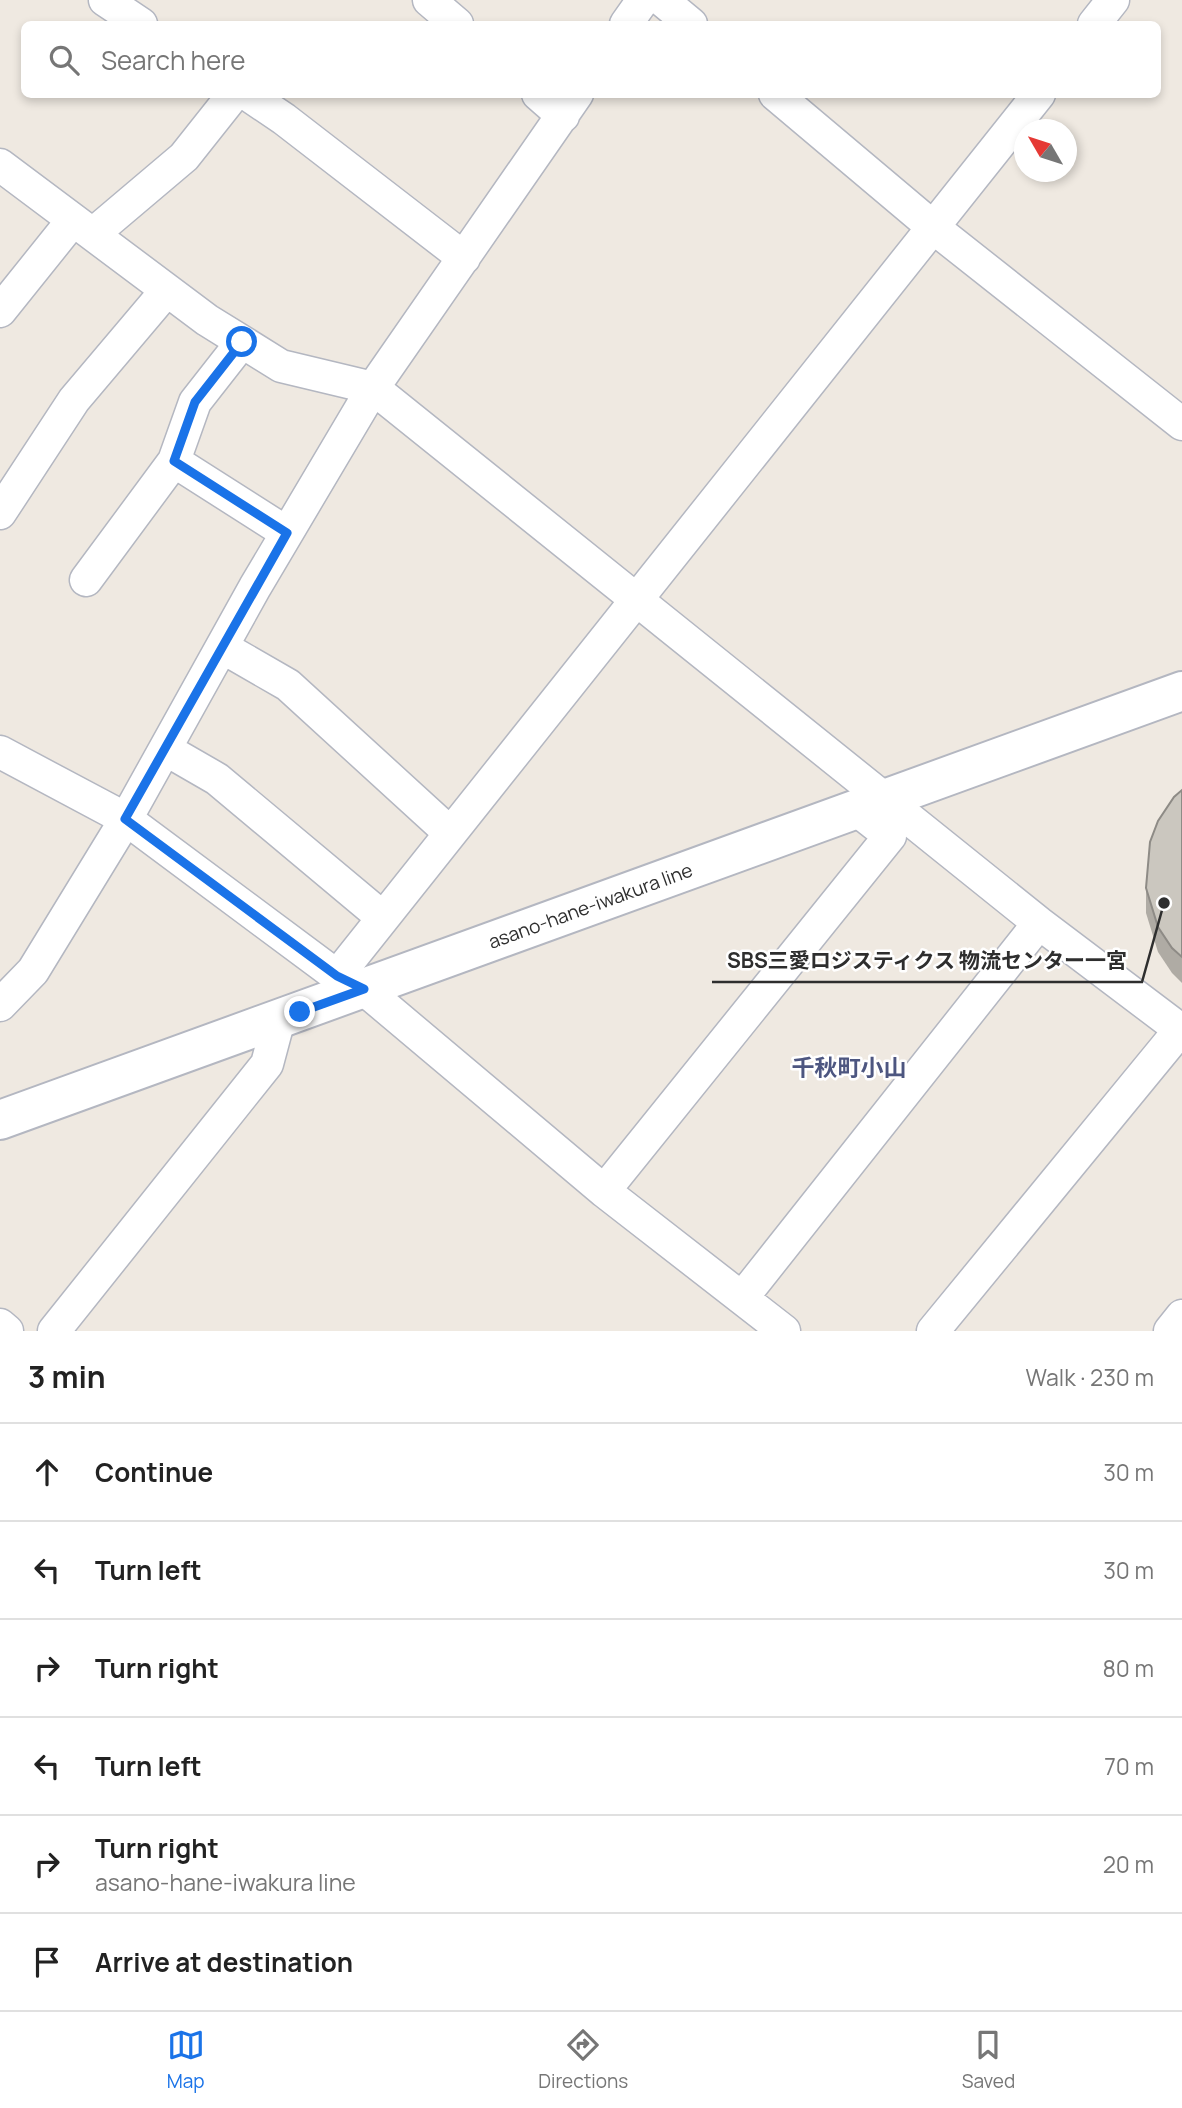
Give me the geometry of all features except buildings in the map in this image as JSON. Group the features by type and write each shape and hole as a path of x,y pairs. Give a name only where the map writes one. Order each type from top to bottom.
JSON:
{"main road":[{"name":"asano-hane-iwakura line","path":"0,1121 279,1019 351,982 871,805 1182,691"}],"street":[{"path":"106,0 137,21"},
{"path":"429,0 454,21"},
{"path":"628,21 643,0"},
{"path":"662,0 687,21"},
{"path":"1096,21 1114,0"},
{"path":"0,311 83,227 184,157 231,98"},
{"path":"253,98 284,118 464,258"},
{"path":"0,1005 33,971 125,819 287,533 373,388 570,105 550,98"},
{"path":"780,98 934,228 1182,425"},
{"path":"351,982 382,917 1036,98"},
{"path":"0,165 167,290 281,366 373,388 635,598 871,805 1039,923 1181,1030 933,1331"},
{"path":"0,513 74,400 167,290"},
{"path":"86,580 174,461 195,402 242,342"},
{"path":"174,461 287,533"},
{"path":"222,648 288,685 450,833"},
{"path":"165,749 217,779 382,917"},
{"path":"0,752 125,819 351,982 604,1191 784,1331"},
{"path":"604,1191 890,836 871,805"},
{"path":"742,1298 1039,923"},
{"path":"54,1331 267,1064 279,1019"},
{"path":"1170,1331 1182,1316"},
{"path":"0,1325 8,1331"}],"place":[{"name":"SBS三愛ロジスティクス 物流センター一宮","path":"1164,903"}],"district":[{"name":"千秋町小山","path":"849,1067"}],"route":[{"path":"242,342 195,402 174,461 287,533 125,819 337,976 364,989 300,1012"}]}
